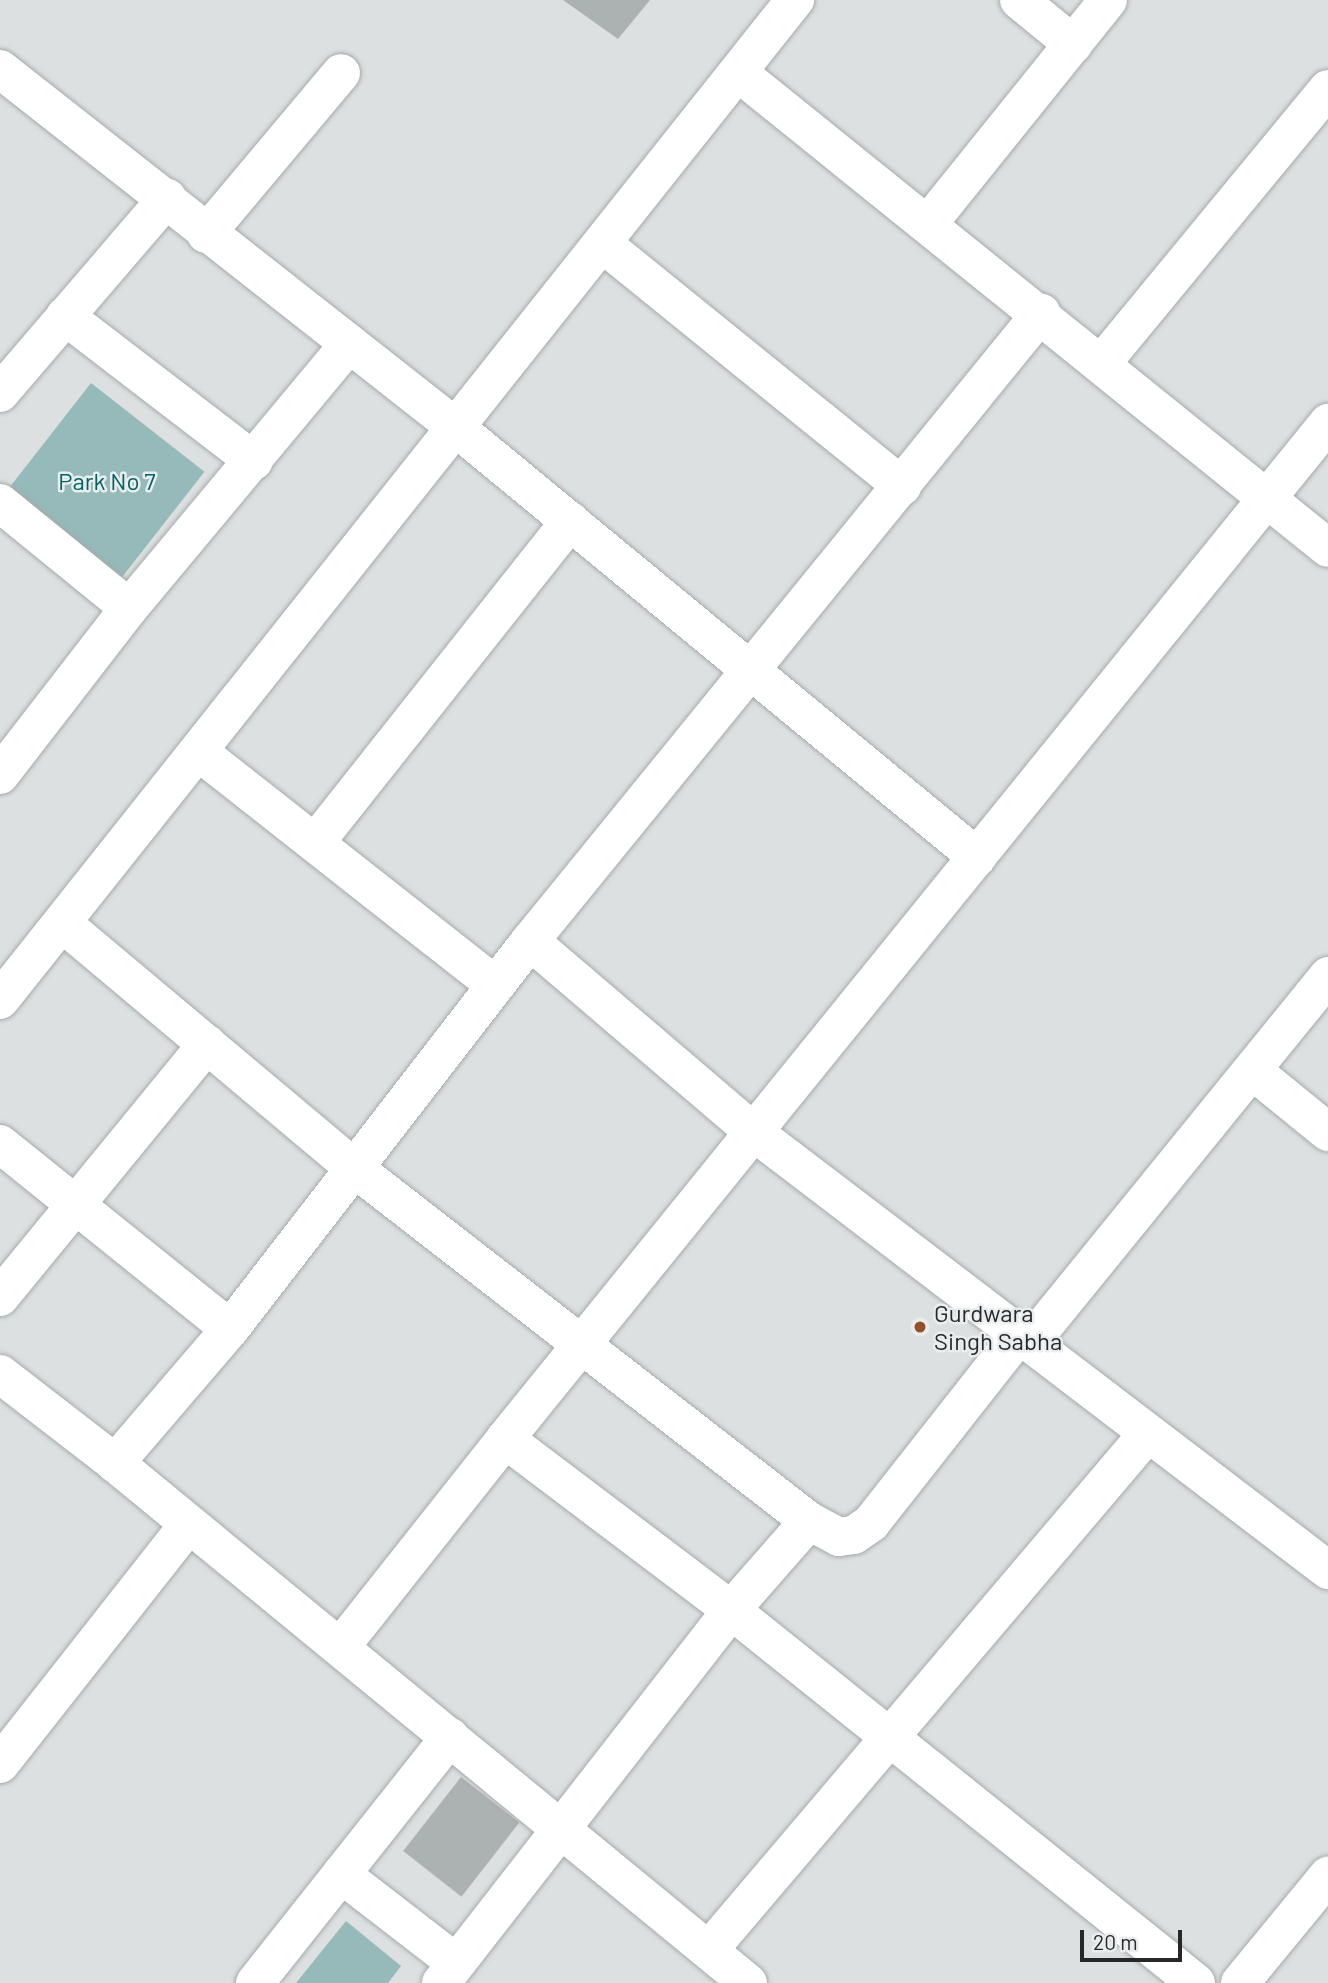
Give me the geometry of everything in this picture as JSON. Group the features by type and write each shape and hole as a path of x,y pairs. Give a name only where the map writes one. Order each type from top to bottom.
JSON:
{"street":[{"path":"0,1000 200,752 454,426 740,74 795,0"},
{"path":"1019,0 1073,44"},
{"path":"928,224 1108,0"},
{"path":"0,69 167,198 206,234 454,426 977,857"},
{"path":"206,234 341,73"},
{"path":"740,74 1041,313 1328,548"},
{"path":"1102,363 1328,89"},
{"path":"0,393 167,198"},
{"path":"603,244 902,486"},
{"path":"115,1463 230,1329 530,941 1041,313"},
{"path":"65,316 254,461"},
{"path":"0,775 129,608 349,344"},
{"path":"342,1645 751,1130 977,857 1266,496 1328,423"},
{"path":"0,503 129,608"},
{"path":"316,843 570,521"},
{"path":"200,752 495,985"},
{"path":"62,923 354,1168 809,1521 839,1537 872,1522 1253,1071 1328,976"},
{"path":"530,941 751,1130 1328,1570"},
{"path":"0,1297 207,1044"},
{"path":"1253,1071 1328,1132"},
{"path":"0,1144 230,1329"},
{"path":"0,1374 342,1645 748,1983"},
{"path":"709,1950 1148,1433"},
{"path":"505,1439 731,1610 1196,1983"},
{"path":"341,1874 448,1973 731,1610 809,1521"},
{"path":"0,1765 189,1524"},
{"path":"255,1983 450,1737"},
{"path":"1240,1983 1328,1876"}],"green space":[{"name":"Park No 7","path":"91,383 204,472 121,578 8,489"},
{"path":"346,1921 401,1966 388,1983 296,1983"}],"building":[{"path":"563,0 650,0 618,39"},
{"path":"461,1777 519,1823 461,1897 403,1851"}],"place":[{"name":"Gurdwara Singh Sabha","path":"920,1327"}]}
